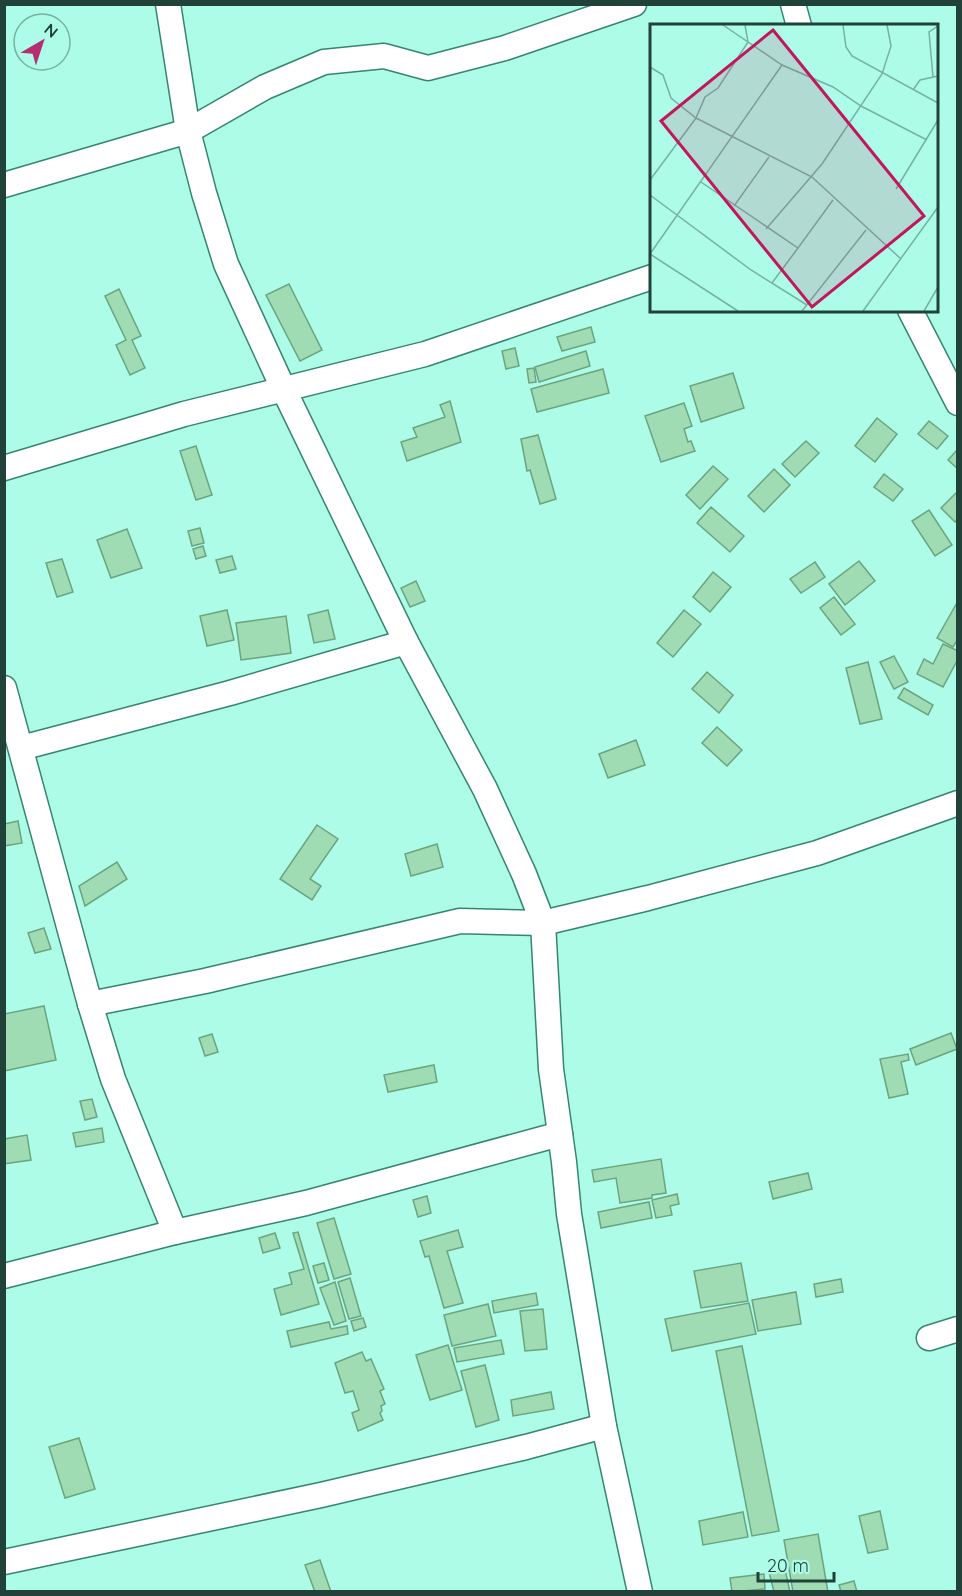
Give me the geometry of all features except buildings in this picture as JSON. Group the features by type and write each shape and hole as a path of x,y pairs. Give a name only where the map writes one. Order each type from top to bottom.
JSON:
{"street":[{"path":"168,4 188,131 226,264 283,388 406,642 485,789 524,874 543,923 552,1069 570,1224 604,1426 640,1592"},
{"path":"4,185 188,131 265,87 324,62 384,56 428,68 505,48 633,4"},
{"path":"793,4 798,24"},
{"path":"4,468 184,414 425,354 650,277"},
{"path":"911,312 957,403"},
{"path":"21,748 230,693 406,642"},
{"path":"4,688 90,1004 124,1109 175,1232"},
{"path":"90,1004 205,981 460,921 543,923 660,895 817,853 957,803"},
{"path":"4,1276 175,1232 306,1203 560,1134"},
{"path":"929,1338 957,1329"},
{"path":"4,1562 321,1495 526,1447 604,1426"}]}
